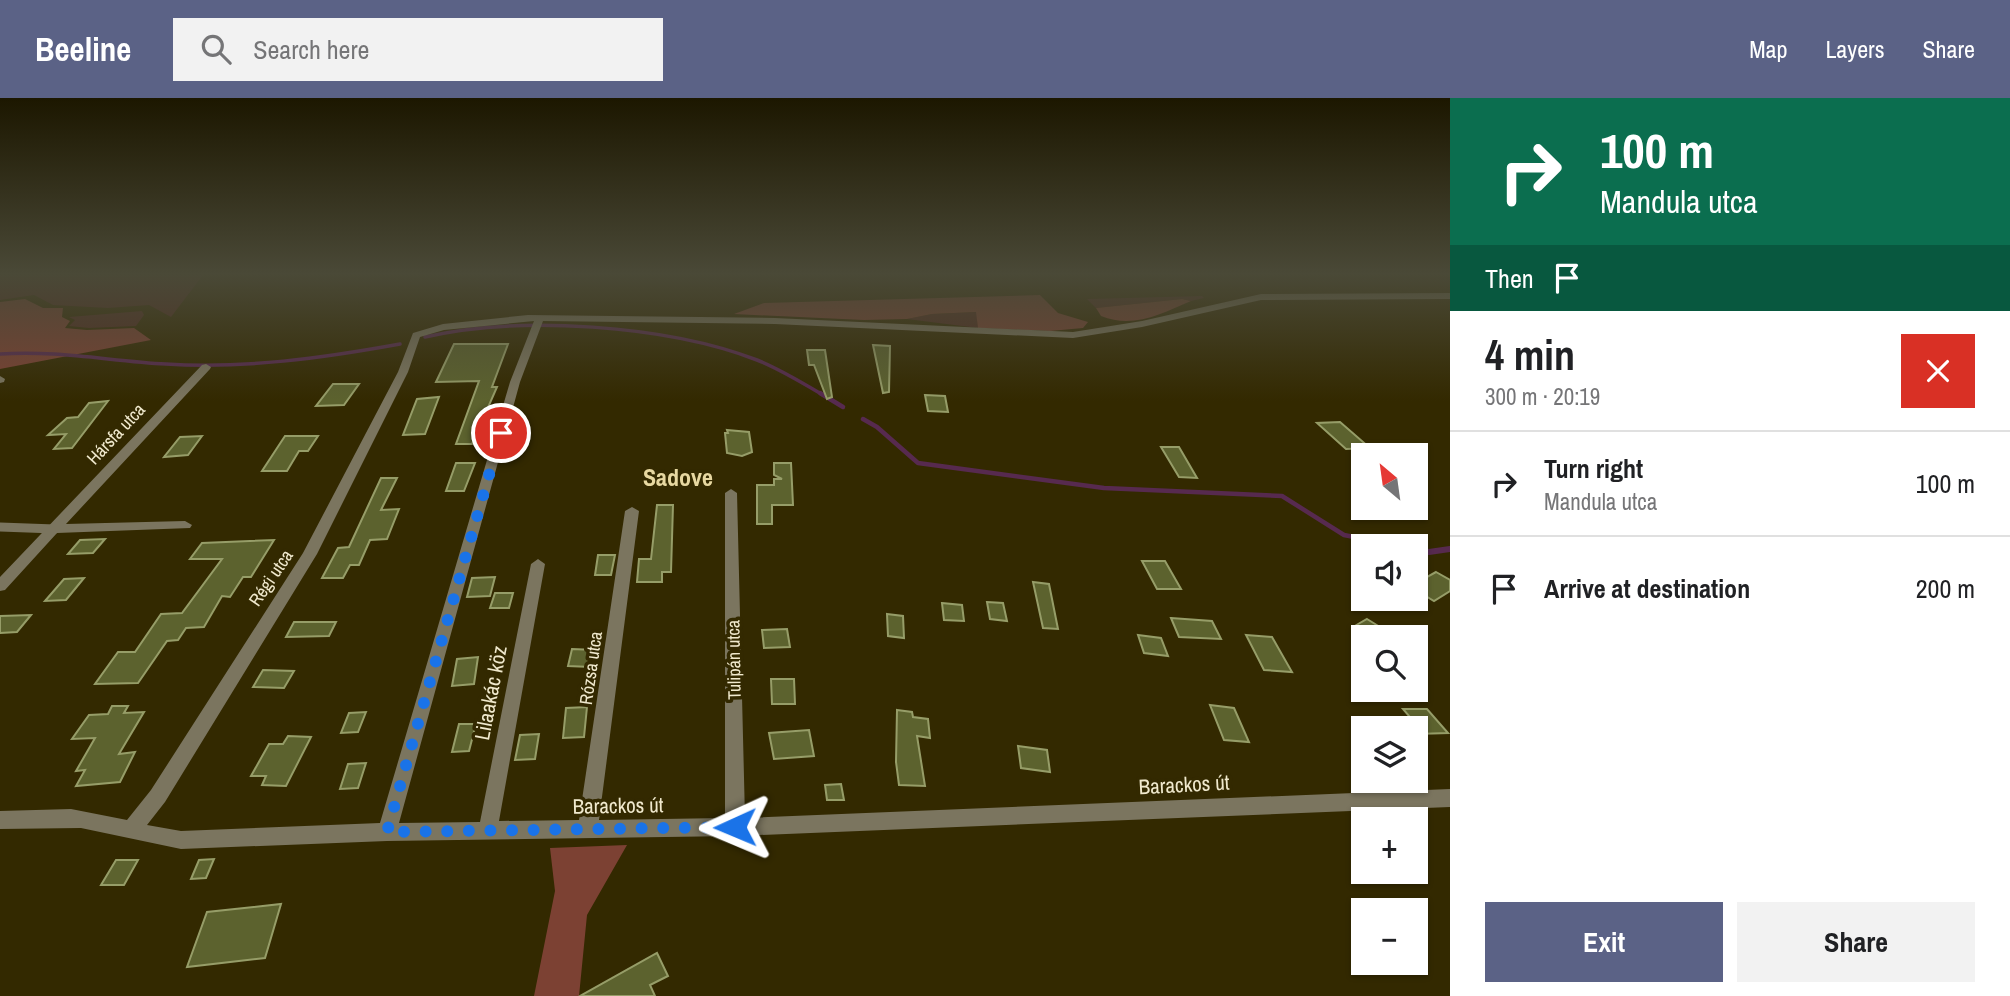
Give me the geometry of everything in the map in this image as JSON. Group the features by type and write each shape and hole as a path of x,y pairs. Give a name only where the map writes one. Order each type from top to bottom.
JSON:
{"street":[{"path":"387,832 515,382 539,320 775,321 1073,335 1173,317"},
{"name":"Régi utca","path":"132,828 158,796 310,554 403,372 416,335 443,327 505,319 539,320"},
{"name":"Hársfa utca","path":"0,586 206,367"},
{"name":"Tulipán utca","path":"731,493 735,827"},
{"name":"Rózsa utca","path":"588,829 632,511"},
{"path":"55,529 185,525"},
{"name":"Lilaakác köz","path":"488,830 538,564"},
{"name":"Barackos út","path":"0,820 80,819 132,828 156,839 181,841 387,832 735,827 1450,798"}],"lane":[{"path":"0,527 55,529"}],"shaded area":[{"path":"0,317 62,317 70,321 65,328 134,328 151,340 0,369"},
{"path":"69,317 143,317 136,326 89,328 69,326 75,320"},
{"path":"797,317 917,317 864,320"},
{"path":"977,317 978,328 907,319"},
{"path":"977,317 1071,317 1088,322 1083,328 1050,331 978,328"},
{"path":"1104,317 1151,317 1124,321"},
{"path":"627,845 587,915 579,996 534,996 555,891 550,848"}],"building":[{"path":"454,344 508,344 492,387 497,387 472,444 456,444 479,381 436,382"},
{"path":"873,345 890,346 889,392 883,393"},
{"path":"807,350 825,350 832,397 827,399 814,365 809,365"},
{"path":"333,384 359,384 344,405 316,406"},
{"path":"925,395 945,396 948,412 928,411"},
{"path":"439,397 425,434 403,435 417,399"},
{"path":"108,401 72,448 54,449 66,434 48,435 67,418 78,417 89,403"},
{"path":"1340,422 1364,443 1351,443 1351,449 1346,449 1317,423"},
{"path":"727,430 749,432 752,452 742,456 727,453"},
{"path":"202,436 188,455 164,457 180,437"},
{"path":"285,436 318,436 308,451 299,451 287,471 262,471"},
{"path":"1161,447 1179,447 1197,478 1179,477"},
{"path":"456,463 475,463 464,491 446,491"},
{"path":"774,463 791,463 793,505 772,505 772,524 757,524 757,485 774,485 774,479 782,479 774,475"},
{"path":"381,478 397,478 381,510 399,509 387,539 370,540 359,565 350,565 343,578 322,578 338,548 349,547"},
{"path":"657,505 673,505 671,572 662,572 662,582 637,582 639,559 651,559"},
{"path":"105,539 93,553 68,554 80,540"},
{"path":"274,540 251,577 243,577 230,597 222,596 204,627 186,628 178,640 167,641 138,683 95,684 118,652 135,652 161,614 182,613 222,559 190,559 202,543"},
{"path":"598,555 615,555 611,575 595,575"},
{"path":"1142,561 1165,561 1181,589 1157,589"},
{"path":"1436,572 1450,580 1450,591 1434,601 1428,597 1428,576"},
{"path":"495,577 490,596 467,597 472,578"},
{"path":"84,578 66,600 45,601 64,579"},
{"path":"1033,582 1049,584 1058,629 1043,628"},
{"path":"495,593 513,593 509,608 490,608"},
{"path":"987,602 1003,603 1007,621 990,619"},
{"path":"942,603 962,605 964,621 944,620"},
{"path":"887,614 903,616 904,638 888,636"},
{"path":"31,615 17,632 0,633 0,616"},
{"path":"1171,618 1212,621 1221,639 1179,637"},
{"path":"1367,619 1377,625 1356,625"},
{"path":"294,622 336,622 329,636 286,637"},
{"path":"787,629 790,647 764,648 762,630"},
{"path":"1138,635 1161,638 1168,656 1144,653"},
{"path":"1246,635 1272,637 1292,672 1264,670"},
{"path":"572,649 595,650 591,667 568,666"},
{"path":"478,657 474,684 452,686 457,659"},
{"path":"263,670 294,671 284,688 253,687"},
{"path":"771,679 794,679 795,704 772,704"},
{"path":"1210,705 1234,708 1249,742 1224,740"},
{"path":"112,706 128,706 124,713 144,712 119,754 135,752 120,782 76,786 85,770 76,771 95,738 72,739 89,715 108,714"},
{"path":"587,707 584,737 563,738 566,708"},
{"path":"1403,709 1427,709 1448,733 1428,734 1428,716 1409,716"},
{"path":"897,710 912,712 913,717 928,719 930,738 917,736 925,786 899,785 896,762"},
{"path":"366,712 358,732 341,733 349,713"},
{"path":"459,724 476,724 469,751 452,752"},
{"path":"809,730 814,756 774,759 769,733"},
{"path":"539,734 535,759 515,760 520,735"},
{"path":"288,736 311,737 286,786 262,785 266,776 251,776 269,744 283,744"},
{"path":"1018,746 1047,750 1050,772 1021,768"},
{"path":"366,763 358,788 340,789 348,764"},
{"path":"841,784 844,800 827,800 825,785"},
{"path":"214,859 206,878 191,879 199,860"},
{"path":"116,860 138,860 124,885 101,885"},
{"path":"281,904 265,958 187,967 207,912"},
{"path":"657,953 668,976 650,985 655,996 580,996"}],"waterway":[{"path":"425,337 504,326 548,325 637,332 721,348 757,360 823,395"},
{"path":"0,354 42,353 166,364 225,365 313,358 400,344"},
{"path":"820,393 843,407"},
{"path":"863,419 877,427 918,463 1104,488 1282,496 1344,535 1351,536"},
{"path":"1428,552 1450,549"}],"district":[{"name":"Sadove","path":"678,478"}],"route":[{"path":"501,433 387,832 735,827"}]}
